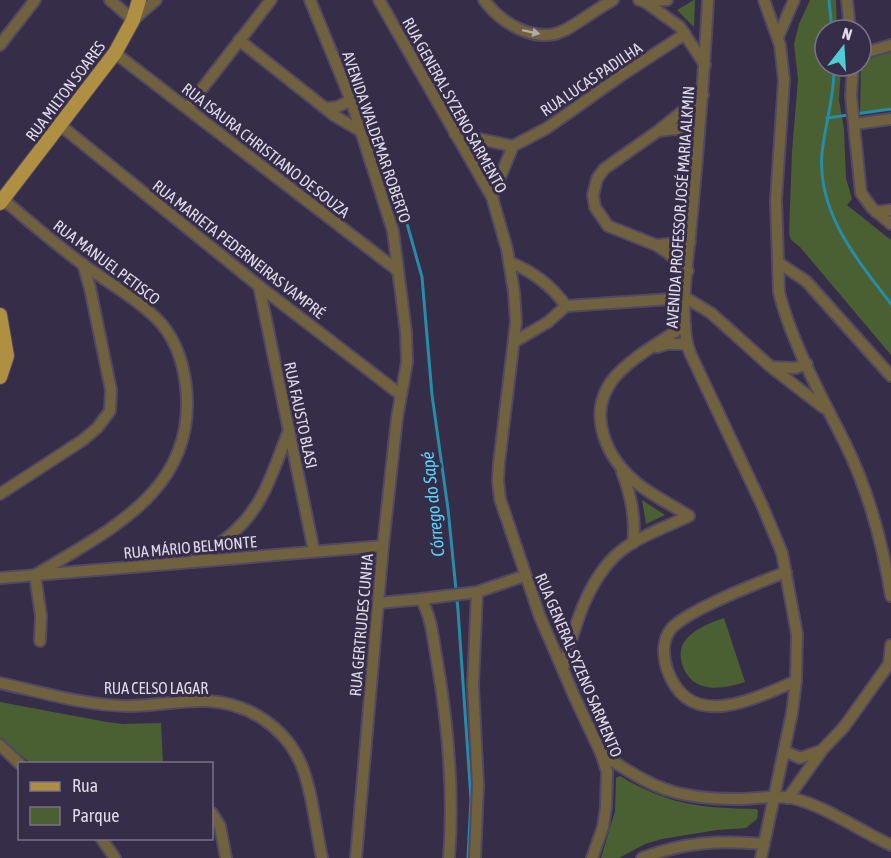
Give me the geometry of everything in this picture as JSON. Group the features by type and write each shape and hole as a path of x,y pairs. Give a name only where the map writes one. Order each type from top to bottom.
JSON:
{"main road":[{"path":"133,20 137,0"},
{"name":"RUA MILTON SOARES","path":"1,200 115,53 133,20"},
{"path":"0,377 7,356 1,320"}],"street":[{"path":"0,45 35,0"},
{"path":"110,0 133,20"},
{"name":"RUA MILTON SOARES","path":"133,20 156,0"},
{"path":"187,108 271,0"},
{"name":"AVENIDA WALDEMAR ROBERTO","path":"310,0 351,100 393,231 406,332 407,362 401,395"},
{"name":"RUA GENERAL SYZENO SARMENTO","path":"379,0 492,197 510,262 515,312 514,342 506,393 498,481 501,499 524,576 575,699 601,753 607,772 608,789 603,827 592,858"},
{"path":"484,0 504,21 530,33 546,34 563,31 613,0"},
{"path":"641,0 667,0"},
{"path":"641,0 669,18 685,34 705,65"},
{"name":"AVENIDA PROFESSOR JOSÉ MARIA ALKMIN","path":"708,0 703,95 686,298 687,344 767,515 782,554 797,634 796,681 775,797 761,858"},
{"path":"764,0 778,37 784,80 776,200 780,292 783,306 807,364 862,485 885,560 891,596"},
{"path":"778,37 794,0"},
{"path":"847,0 849,18"},
{"name":"RUA LUCAS PADILHA","path":"513,146 547,128 685,34"},
{"path":"240,40 335,116 362,132"},
{"path":"873,50 891,45"},
{"name":"RUA ISAURA CHRISTIANO DE SOUZA","path":"115,53 397,270"},
{"path":"853,78 851,96 861,193 876,212 891,224"},
{"path":"688,271 656,245 608,226 595,207 593,195 597,179 604,169 658,131 703,95"},
{"path":"326,108 337,107 351,100"},
{"path":"854,116 891,119"},
{"name":"RUA MARIETA PEDERNEIRAS VAMPRÉ","path":"60,125 259,286 401,395"},
{"path":"658,131 673,129 699,131"},
{"path":"455,134 513,146 504,173 492,197"},
{"name":"RUA MANUEL PETISCO","path":"1,200 156,318 178,352 187,400 186,418 178,449 168,472 144,502 132,514 108,531 35,575"},
{"path":"876,212 891,210"},
{"path":"656,245 690,242"},
{"path":"510,262 538,277 557,293 566,306"},
{"path":"779,263 806,281 891,376"},
{"path":"0,494 83,440 98,428 110,411 111,390 83,264"},
{"name":"RUA FAUSTO BLASI","path":"259,286 314,551"},
{"path":"514,342 548,322 566,306 686,298 711,313 771,367 827,410"},
{"path":"563,668 580,615 604,566 633,543 689,516 638,484 620,466 603,439 601,423 603,400 613,380 651,348 685,325"},
{"path":"651,348 667,344 687,344"},
{"path":"771,367 795,368 807,364"},
{"name":"RUA GERTRUDES CUNHA","path":"356,858 383,546 401,395"},
{"path":"192,563 236,531 255,509 265,491 289,430"},
{"path":"620,466 631,499 635,526 633,543"},
{"name":"RUA MÁRIO BELMONTE","path":"0,578 383,546"},
{"path":"786,572 724,598 675,625 666,638 665,659 670,677 681,693 690,700 711,707 722,708 738,704 796,681"},
{"path":"35,575 41,616 40,641"},
{"path":"379,603 473,592 524,576"},
{"path":"473,592 473,685 478,785 475,858"},
{"path":"421,599 431,626 444,704 450,779 449,858"},
{"path":"788,798 823,749 844,727 890,666 891,645"},
{"name":"RUA CELSO LAGAR","path":"0,683 78,700 114,705 200,701 222,703 249,711 260,717 286,739 302,766 322,858"},
{"path":"0,745 18,762"},
{"path":"784,751 800,758 823,749"},
{"path":"601,753 624,769 675,794 713,799 788,798 810,805 891,844"},
{"path":"213,815 220,826 226,858"},
{"path":"102,840 115,858"},
{"path":"642,858 666,850 722,841 764,844"}],"green space":[{"path":"695,0 694,27 677,10"},
{"path":"810,0 836,0 837,18 813,18 813,78 840,78 839,100 844,129 846,178 852,199 847,205 891,240 891,355 800,247 791,240 789,234 792,151 798,79 794,44 799,24"},
{"path":"891,52 891,110 860,114 861,78 873,78 873,57"},
{"path":"642,500 665,515 646,524"},
{"path":"724,618 745,682 717,688 700,685 687,674 682,664 682,647 688,637 697,630"},
{"path":"0,702 107,722 161,723 163,762 29,762 0,738"},
{"path":"620,776 654,793 685,803 718,808 756,809 757,819 746,828 662,839 645,844 619,858 601,858 615,811 616,778"}],"waterway":[{"path":"829,0 831,18"},
{"path":"833,78 822,153 822,175 826,196 842,234 865,270 891,304"},
{"path":"827,118 891,109"},
{"name":"Córrego do Sapé","path":"387,152 394,193 406,220 422,277 432,395 448,509 458,610 471,799 468,858"}]}
